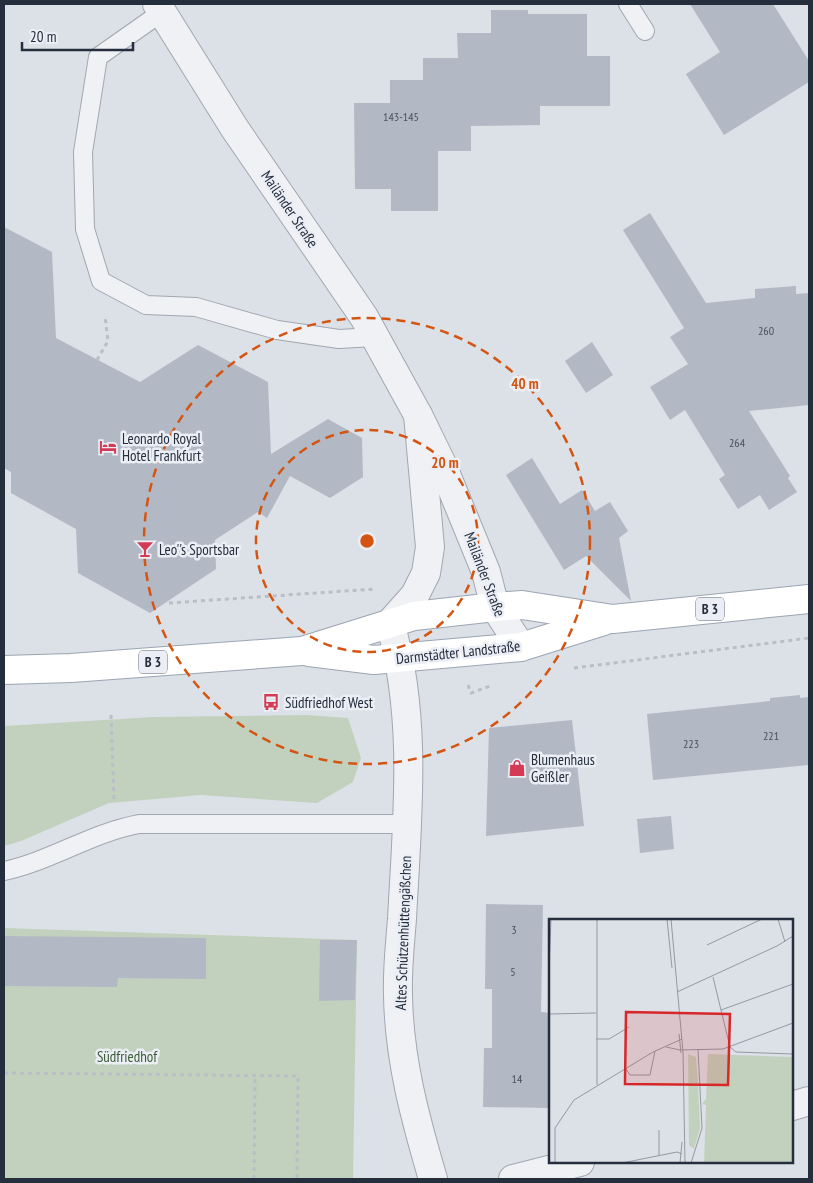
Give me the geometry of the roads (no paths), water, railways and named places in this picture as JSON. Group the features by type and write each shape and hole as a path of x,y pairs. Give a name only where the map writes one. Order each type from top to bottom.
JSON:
{"main road":[{"name":"Darmstädter Landstraße","path":"302,650 328,656 374,660 521,647 610,619 809,599"},
{"name":"Darmstädter Landstraße","path":"4,670 71,668 302,650 414,616 495,606 522,605 610,619"}],"street":[{"name":"Mailänder Straße","path":"160,8 235,130 364,317 418,415 441,462 486,572 495,606 521,647"},
{"name":"Mailänder Straße","path":"390,623 414,595 426,574 430,547 418,415"},
{"name":"Altes Schützenhüttengäßchen","path":"390,623 400,658 407,713 407,824 398,993 401,1051 413,1111 433,1179"},
{"path":"793,1106 809,1102"},
{"path":"513,1179 576,1163"}],"lane":[{"path":"628,4 645,31"},
{"path":"160,8 98,57 83,152 85,229 101,281 146,305 196,307 277,330 339,339 375,337"},
{"path":"4,871 23,867 116,828 139,824 407,824"}],"place":[{"name":"Leonardo Royal Hotel Frankfurt","path":"108,447"},
{"name":"Leo''s Sportsbar","path":"145,549"},
{"name":"Südfriedhof West","path":"271,702"},
{"name":"Blumenhaus Geißler","path":"517,768"}],"park label":[{"name":"Südfriedhof","path":"127,1056"}]}
